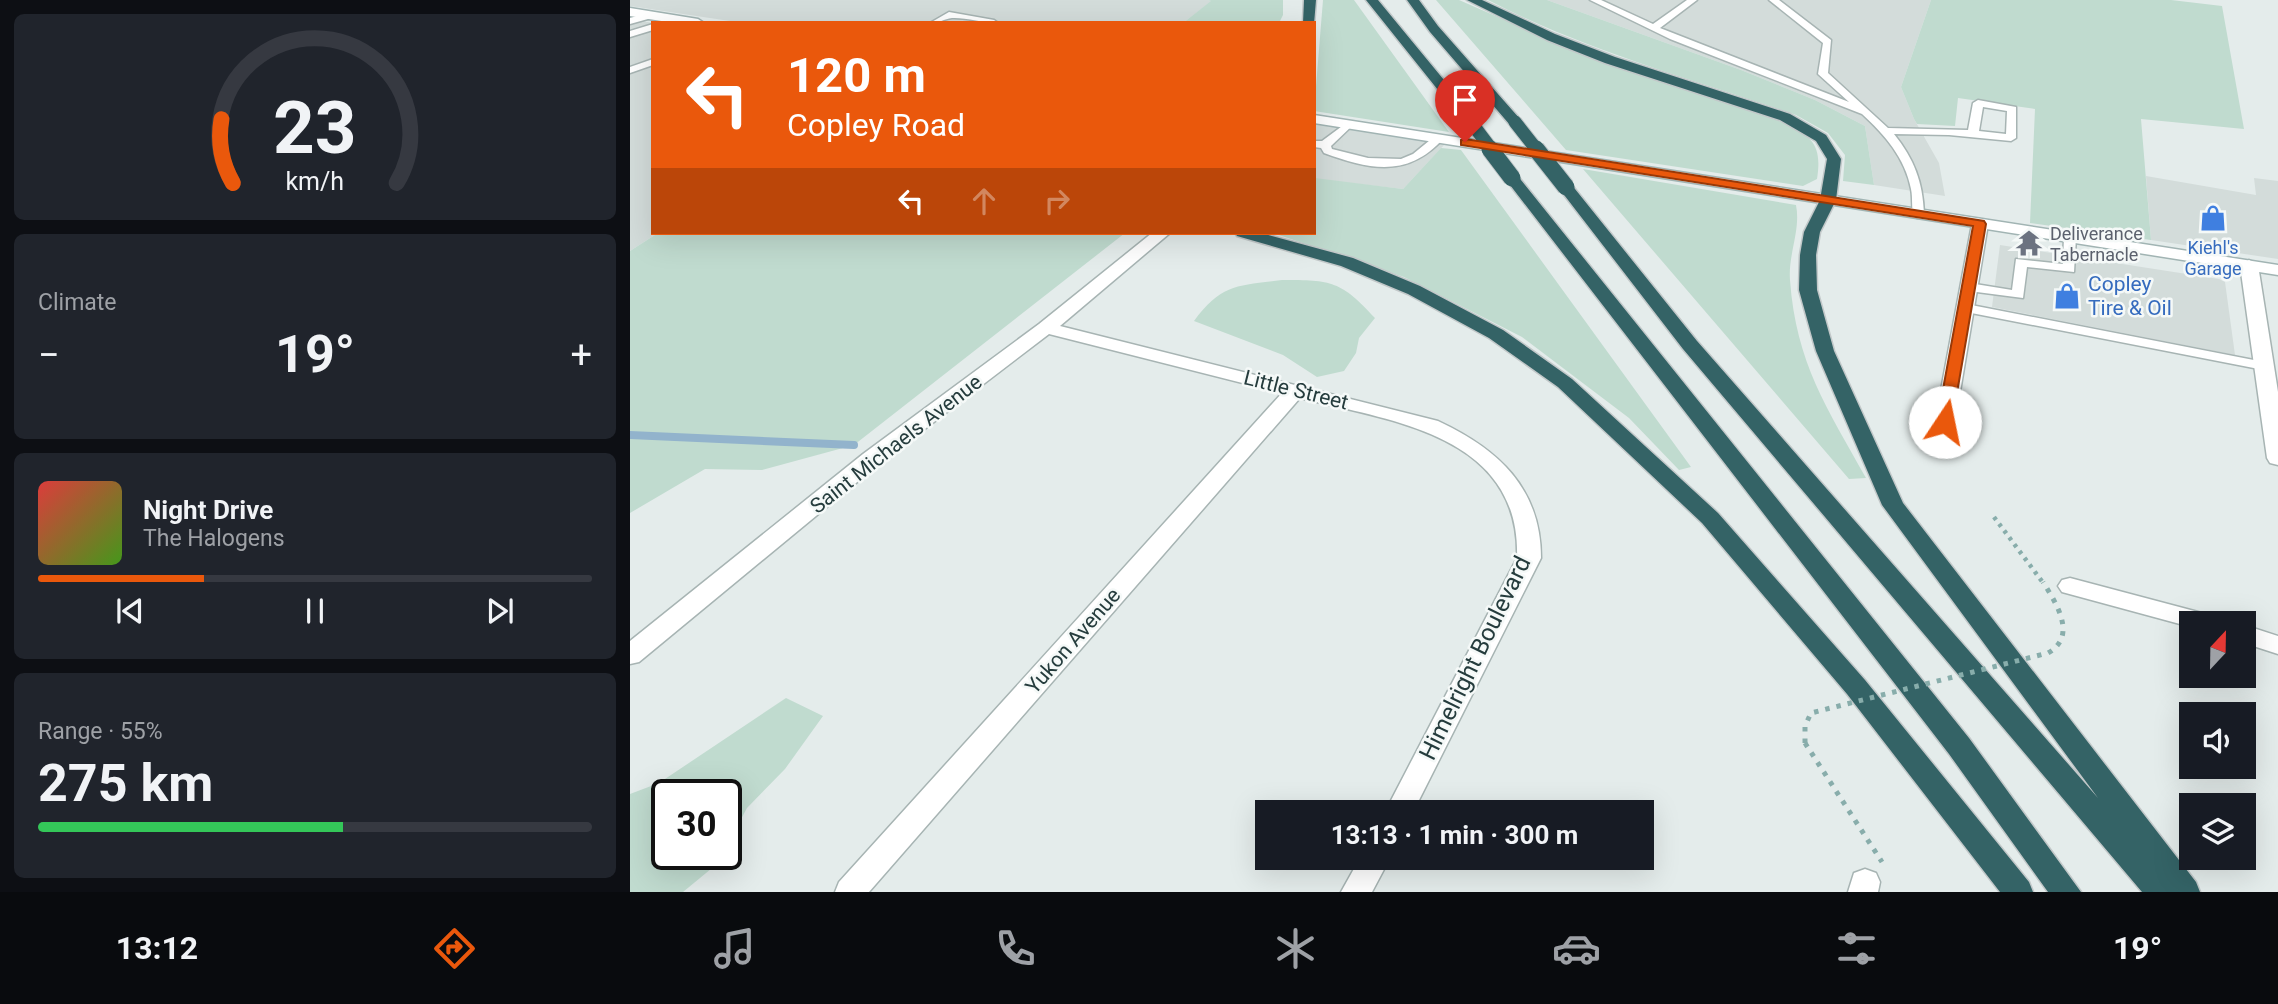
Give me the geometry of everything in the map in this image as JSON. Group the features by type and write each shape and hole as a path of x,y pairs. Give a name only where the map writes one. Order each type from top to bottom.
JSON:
{"highway":[{"path":"1309,21 1310,0"},
{"path":"1372,0 1467,117 1512,178 1959,746 2066,892"},
{"path":"1413,0 1434,29 1515,122 1690,345 2161,892"},
{"path":"1473,0 1542,33 1610,60 1797,123 1821,138 1834,159 1828,200 1812,232 1808,256 1808,290 1812,309 1844,398 1893,505 2185,892"},
{"path":"1250,235 1347,262 1415,290 1503,338 1582,398 1710,517 1856,687 2018,892"}],"street":[{"path":"630,12 652,21 669,21"},
{"path":"1316,119 2278,270"},
{"path":"1945,422 1980,224"},
{"name":"Saint Michaels Avenue","path":"630,655 871,459 1046,328 1160,235"},
{"path":"2249,265 2268,359 2278,457"},
{"name":"Little Street","path":"1046,328 1431,425 1448,432 1479,452 1518,500"},
{"name":"Yukon Avenue","path":"850,892 1296,390"},
{"name":"Himelright Boulevard","path":"1405,800 1530,558 1529,528 1518,500"},
{"path":"2070,586 2179,615"},
{"path":"2256,638 2278,645"},
{"path":"1356,892 1368,870"}],"lane":[{"path":"1594,0 1654,28 1862,111"},
{"path":"1654,28 1693,0"},
{"path":"1773,0 1807,23 1828,42 1824,74 1862,111 1893,136 1912,168 1919,197 1918,214"},
{"path":"938,21 949,16 981,21"},
{"path":"630,21 652,21"},
{"path":"630,34 651,22"},
{"path":"630,70 651,63"},
{"path":"1349,124 1319,145 1342,157 1395,164 1410,161 1439,138"},
{"path":"1886,131 1933,129 1973,132"},
{"path":"1969,287 2018,295 2021,262 2069,269 2070,237"},
{"path":"1966,308 2268,359"}],"path":[{"path":"1873,882 1805,743 1805,726 1811,713 2048,653 2061,643 2064,631 2057,603 1994,517"}],"shaded area":[{"path":"630,0 1212,1 1186,21 730,21 630,6"},
{"path":"1547,0 1931,0 1901,87 1914,119 1939,163 1945,196 1874,185 1865,126 1815,100 1741,70"},
{"path":"630,19 651,23 651,235 655,235 630,251"},
{"path":"1316,123 1445,144 1403,189 1316,179"},
{"path":"2146,176 2256,195 2254,178 2278,181 2278,259 2151,240"},
{"path":"2000,245 2219,279 2225,282 2235,355 1992,307"}],"green space":[{"path":"1208,0 1283,0 1283,15 1280,21 1186,21 1211,1"},
{"path":"1323,0 1354,0 1449,132 1316,111"},
{"path":"1436,0 1459,0 1597,60 1785,123 1803,133 1814,144 1818,159 1817,179 1803,186 1566,150"},
{"path":"1488,0 1547,0 1741,70 1815,100 1865,126 1874,185 1843,181 1845,155 1828,133 1796,115 1601,49"},
{"path":"1931,0 2171,0 2222,6 2244,129 2141,119 2151,240 2030,223 2035,109 1958,98 1955,126 1917,124 1914,119 1901,87"},
{"path":"1441,148 1461,150 1691,467 1679,470 1629,418 1522,337 1404,277 1279,235 1316,235 1316,178 1403,189"},
{"path":"1583,169 1796,205 1797,224 1790,280 1799,336 1806,361 1826,406 1866,478 1849,479"},
{"path":"655,235 1122,235 854,445 762,470 705,469 630,513 630,251"},
{"path":"1282,280 1335,285 1353,296 1375,318 1359,338 1356,353 1344,371 1317,377 1283,355 1194,321 1213,299 1232,288"},
{"path":"786,698 823,716 785,769 747,808 742,817 742,779 665,779"},
{"path":"651,786 651,870 710,870 683,892 630,892 630,794"}],"waterway":[{"path":"630,435 854,445"}],"place":[{"name":"Kiehl's Garage","path":"2213,218"},
{"name":"Deliverance Tabernacle","path":"2029,243"},
{"name":"Copley Tire & Oil","path":"2067,296"}],"route":[{"path":"1465,142 1980,224 1945,422"}]}
